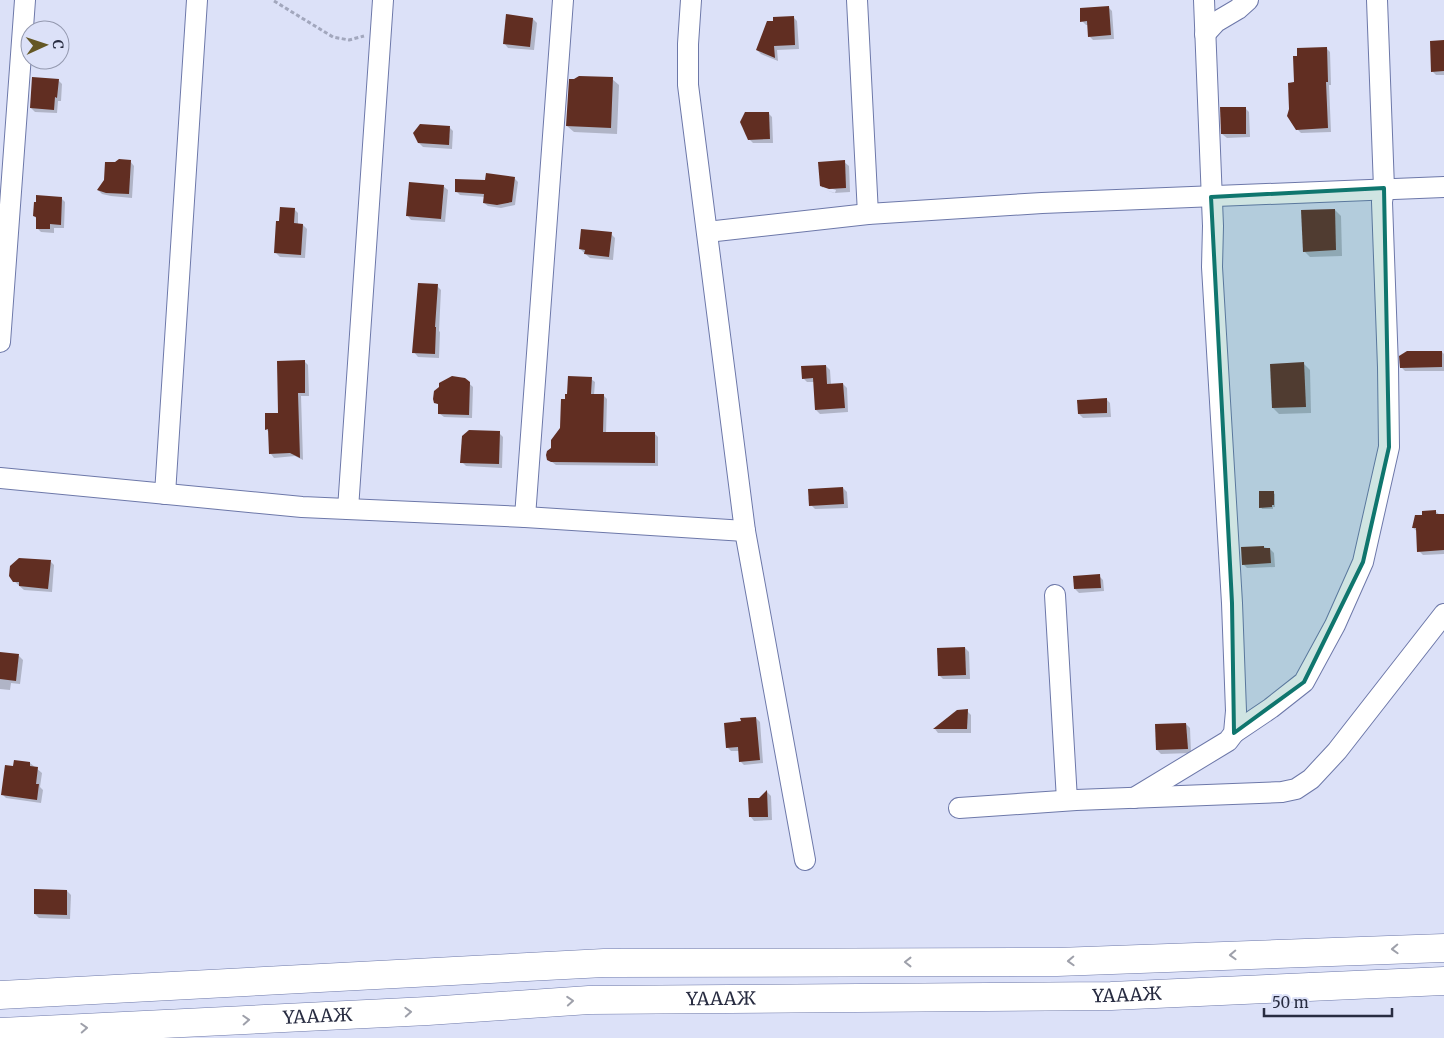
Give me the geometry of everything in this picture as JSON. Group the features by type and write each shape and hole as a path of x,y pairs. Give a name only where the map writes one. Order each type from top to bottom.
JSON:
{"highway":[{"name":"ҮАААЖ","path":"0,996 604,963 1057,962 1444,948"},
{"name":"ҮАААЖ","path":"0,1032 428,1011 589,1000 1111,996 1444,981"}],"street":[{"path":"0,342 25,0"},
{"path":"165,494 197,0"},
{"path":"348,509 383,0"},
{"path":"525,516 563,0"},
{"path":"692,0 688,44 688,85 745,531 805,860"},
{"path":"857,0 868,214"},
{"path":"1204,0 1212,268 1232,603 1236,711 1234,733"},
{"path":"1205,34 1216,22 1238,9 1248,0"},
{"path":"1134,798 1228,741 1234,733 1271,708 1304,682 1335,625 1363,562 1389,447 1382,202 1384,188 1377,0"},
{"path":"707,232 745,226 868,214 1042,203 1444,187"},
{"path":"0,478 302,507 525,516 745,531"},
{"path":"1055,595 1067,800"},
{"path":"959,808 1067,800 1274,793 1296,789 1311,779 1337,751 1444,614"}],"path":[{"path":"274,1 333,37 349,40 380,31"}],"highlighted area":[{"path":"1384,188 1389,447 1363,562 1304,682 1234,733 1232,603 1211,197"}],"building":[{"path":"1109,6 1111,35 1088,37 1087,21 1080,22 1080,8"},
{"path":"506,14 533,18 530,47 503,44"},
{"path":"794,16 795,45 774,46 775,58 756,50 767,21 773,21 773,17"},
{"path":"1444,40 1444,71 1431,72 1430,41"},
{"path":"1327,47 1328,128 1296,130 1287,116 1289,109 1288,83 1294,82 1293,56 1297,56 1297,48"},
{"path":"579,76 613,77 611,128 566,126 569,79"},
{"path":"32,77 59,79 54,110 30,108"},
{"path":"1220,107 1246,107 1246,134 1221,134"},
{"path":"745,112 769,112 770,139 748,140 740,122"},
{"path":"420,124 450,126 449,145 418,143 413,133"},
{"path":"119,159 131,160 129,194 106,193 97,190 104,180 105,162 115,162"},
{"path":"845,160 846,188 829,189 820,186 818,162"},
{"path":"486,173 515,177 512,202 497,205 483,203 484,194 455,192 455,179 485,180"},
{"path":"409,182 444,185 441,219 406,216"},
{"path":"36,195 62,197 61,225 50,224 50,229 36,229 36,217 33,216"},
{"path":"280,207 295,208 294,223 303,224 301,255 274,253 276,221 279,221"},
{"path":"1335,209 1336,250 1303,252 1301,210"},
{"path":"581,229 612,232 609,257 584,254 585,250 579,249"},
{"path":"418,283 438,284 435,354 412,353"},
{"path":"1407,351 1442,351 1442,367 1400,368 1399,356"},
{"path":"305,360 305,393 298,393 300,458 290,453 269,454 268,429 265,430 265,413 278,413 277,361"},
{"path":"1304,362 1306,407 1272,408 1270,364"},
{"path":"826,365 827,384 843,383 845,408 815,410 813,378 802,379 801,366"},
{"path":"452,376 465,378 470,382 469,415 438,414 438,404 434,403 433,399 434,391 439,387 439,383"},
{"path":"568,376 592,377 591,394 604,394 603,432 655,432 655,463 551,462 547,460 546,455 547,451 551,448 551,440 560,428 561,399 565,399 565,394 567,394"},
{"path":"1107,398 1107,413 1078,414 1077,400"},
{"path":"469,430 500,431 499,464 460,463 462,436"},
{"path":"843,487 844,504 809,506 808,489"},
{"path":"1259,491 1274,491 1274,505 1272,507 1259,508"},
{"path":"1436,510 1436,514 1444,514 1444,550 1417,552 1416,528 1412,528 1415,515 1422,515 1422,511"},
{"path":"1264,546 1264,548 1270,548 1271,563 1242,565 1241,547"},
{"path":"19,558 51,560 48,589 19,586 19,582 13,582 9,576 10,566"},
{"path":"1100,574 1101,588 1074,589 1073,576"},
{"path":"965,647 966,675 938,676 937,648"},
{"path":"0,652 19,654 16,681 0,679"},
{"path":"968,709 967,729 933,729 957,710"},
{"path":"756,717 760,760 739,762 738,747 726,748 724,723 741,721 740,718"},
{"path":"1186,723 1188,749 1156,750 1155,724"},
{"path":"14,760 30,762 30,766 38,767 36,784 39,784 37,800 1,795 5,765 13,766"},
{"path":"767,790 768,817 749,817 748,798 759,798"},
{"path":"34,889 67,890 67,915 34,914"}]}
